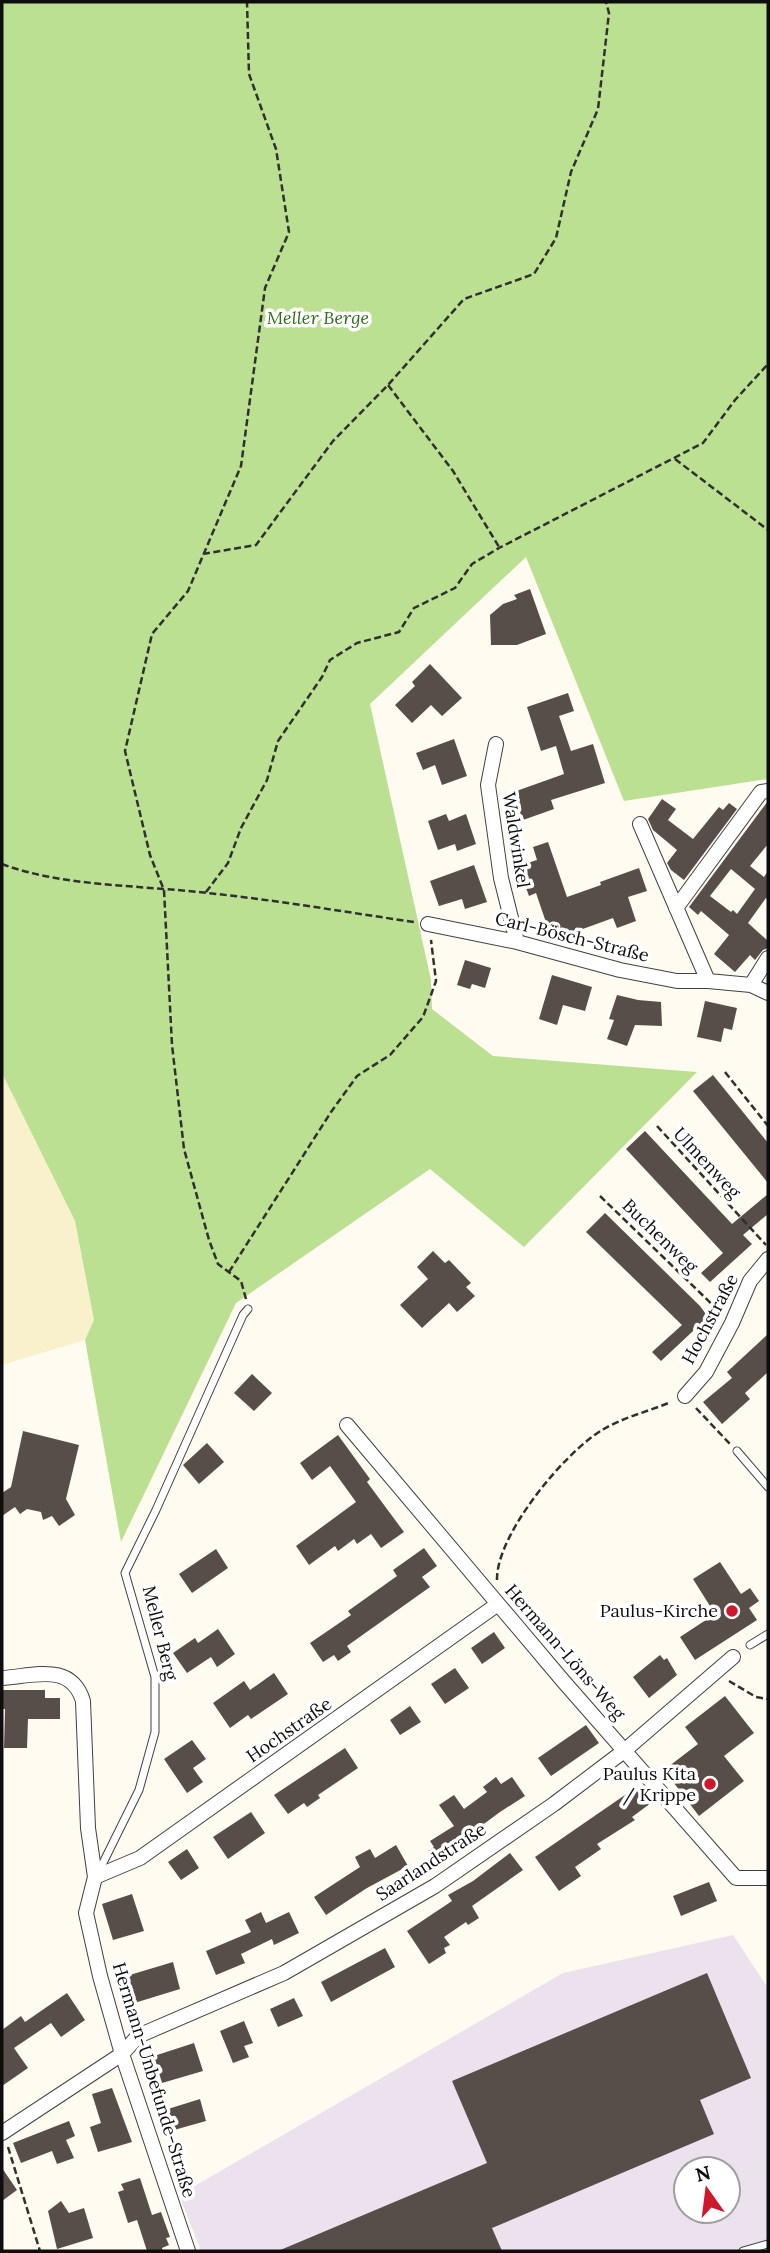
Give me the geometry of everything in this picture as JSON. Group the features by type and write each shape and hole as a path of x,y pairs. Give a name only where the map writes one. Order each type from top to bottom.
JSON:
{"street":[{"name":"Waldwinkel","path":"496,744 488,785 501,878 517,942"},
{"path":"676,908 761,792 768,791"},
{"path":"640,824 708,981"},
{"name":"Carl-Bösch-Straße","path":"428,924 517,942 620,970 677,981 751,985 768,993"},
{"path":"751,985 768,958"},
{"name":"Hochstraße","path":"685,1396 706,1372 750,1281 768,1259"},
{"name":"Hermann-Löns-Weg","path":"347,1425 736,1878 768,1878"},
{"name":"Hochstraße","path":"95,1877 140,1858 498,1604"},
{"name":"Saarlandstraße","path":"3,2133 122,2054 138,2036 285,1973 435,1886 625,1751 733,1657"},
{"path":"2,1678 59,1674 79,1688 83,1701 88,1828 95,1877"},
{"name":"Hermann-Unbefunde-Straße","path":"95,1877 86,1913 100,1976 122,2054 188,2251"}],"lane":[{"name":"Meller Berg","path":"95,1877 139,1790 155,1732 155,1677 125,1573 248,1308"},
{"path":"737,1451 768,1488"},
{"path":"750,1645 768,1634"},
{"path":"743,2251 768,2244"}],"path":[{"path":"247,2 249,74 276,149 289,232 265,288 241,466 188,591 152,634 125,751 150,855 164,890 172,1045 184,1149 208,1240 218,1264 241,1281 248,1308"},
{"path":"203,554 256,545 333,441 388,385 464,299 534,274 556,238 571,172 598,110 609,13 606,2"},
{"path":"206,892 228,863 241,828 267,780 278,741 330,660 357,643 399,632 414,608 455,588 472,564 499,548 703,443 735,400 768,364"},
{"path":"388,385 453,471 499,548"},
{"path":"675,459 768,530"},
{"path":"2,864 28,874 164,890 206,892 428,924 436,981 423,1017 390,1055 357,1076 323,1123 229,1272"},
{"path":"724,1072 768,1126"},
{"name":"Ulmenweg","path":"657,1126 768,1248"},
{"name":"Buchenweg","path":"600,1196 732,1323"},
{"path":"498,1604 497,1568 521,1514 559,1468 602,1430 685,1396 737,1451"},
{"path":"715,1673 756,1697 768,1699"},
{"path":"3,2133 40,2251"}],"shaded area":[{"path":"2,1073 75,1221 94,1320 85,1340 2,1365"},
{"path":"733,1935 768,1988 768,2251 201,2251 179,2195 563,1973"}],"green space":[{"name":"Meller Berge","path":"2,2 768,2 768,779 624,801 526,557 370,704 431,980 432,1009 493,1056 697,1072 524,1247 430,1169 236,1303 121,1542 85,1340 94,1320 75,1221 2,1073"}],"building":[{"path":"530,589 546,634 517,645 491,645 490,615 503,604 517,599 514,595"},
{"path":"430,664 462,698 442,716 431,705 412,723 395,705 415,686 412,682"},
{"path":"568,693 574,711 559,716 571,751 593,744 605,783 551,800 554,809 523,820 518,807 511,810 505,795 564,774 556,746 541,751 527,707"},
{"path":"454,739 467,776 442,785 435,765 423,770 416,753"},
{"path":"662,799 676,809 668,820 693,839 719,807 723,810 729,803 737,809 684,880 671,870 667,863 677,850 653,830 648,819"},
{"path":"768,801 768,844 750,866 764,877 768,871 768,900 766,898 748,923 768,941 768,948 755,960 750,955 735,972 714,954 729,935 701,911 698,915 689,907","holes":["731,869 755,889 737,914 710,896"]},
{"path":"446,814 449,821 466,814 476,844 457,851 455,844 438,850 428,821"},
{"path":"548,842 567,897 639,868 647,891 628,897 636,921 617,928 613,918 569,934 567,929 550,934 536,893 529,896 518,866 537,860 533,847"},
{"path":"474,865 487,902 465,909 462,899 439,906 430,881"},
{"path":"465,960 491,968 485,988 472,984 470,989 457,985"},
{"path":"552,975 592,987 585,1011 563,1005 557,1025 539,1019"},
{"path":"617,995 661,1002 662,1026 635,1025 627,1046 607,1039 614,1020 609,1019"},
{"path":"705,1001 737,1008 732,1030 724,1028 721,1042 697,1037"},
{"path":"713,1075 768,1143 768,1183 693,1091"},
{"path":"645,1131 732,1224 768,1194 768,1214 743,1235 752,1244 710,1282 701,1273 723,1253 626,1149"},
{"path":"605,1213 708,1317 661,1361 652,1352 682,1325 586,1232"},
{"path":"433,1251 445,1263 449,1260 471,1283 466,1287 475,1296 457,1312 449,1303 422,1328 400,1305 428,1279 417,1267"},
{"path":"768,1334 768,1372 745,1393 750,1399 722,1424 703,1402 732,1378 727,1372"},
{"path":"252,1374 272,1393 254,1411 234,1393"},
{"path":"23,1431 79,1445 66,1499 75,1515 59,1526 52,1516 43,1520 41,1512 27,1509 20,1514 15,1507 2,1516 2,1493 11,1487"},
{"path":"338,1435 370,1479 367,1482 404,1532 381,1548 371,1534 357,1544 354,1539 338,1551 335,1546 309,1565 296,1546 356,1502 330,1466 312,1480 300,1463"},
{"path":"207,1443 224,1462 199,1484 183,1465"},
{"path":"424,1548 437,1566 422,1577 430,1587 347,1646 351,1652 338,1661 334,1655 323,1662 310,1643 351,1615 348,1611 397,1576 393,1570"},
{"path":"216,1549 228,1568 192,1593 179,1574"},
{"name":"Paulus-Kirche","path":"720,1562 741,1594 750,1588 759,1601 749,1608 757,1620 695,1660 680,1637 715,1614 693,1579"},
{"path":"218,1629 235,1654 217,1667 211,1657 187,1673 173,1653 195,1638 198,1643"},
{"path":"494,1632 505,1648 482,1664 471,1648"},
{"path":"660,1655 664,1660 667,1658 677,1675 649,1698 633,1677"},
{"path":"455,1668 469,1688 445,1704 431,1684"},
{"path":"274,1673 288,1694 251,1719 248,1715 230,1728 213,1703 244,1681 250,1690"},
{"path":"2,1690 45,1690 45,1698 60,1698 60,1719 28,1719 27,1748 4,1748 5,1709 2,1709"},
{"path":"725,1696 754,1733 724,1756 744,1781 699,1816 664,1770 698,1744 685,1727"},
{"path":"410,1706 421,1722 400,1735 390,1720"},
{"path":"586,1725 599,1743 551,1776 538,1758"},
{"path":"192,1740 206,1759 193,1768 203,1782 187,1793 164,1759"},
{"path":"345,1748 358,1768 318,1795 320,1798 307,1807 304,1803 288,1814 274,1795"},
{"path":"496,1777 501,1784 512,1777 525,1796 434,1861 428,1851 434,1847 430,1841 454,1826 439,1805 454,1795 464,1809 487,1792 483,1787"},
{"path":"638,1786 651,1803 632,1817 635,1820 597,1844 601,1849 575,1867 581,1876 559,1891 535,1857"},
{"path":"251,1812 265,1833 228,1859 213,1837"},
{"path":"396,1845 408,1866 367,1888 326,1915 314,1897 360,1867 355,1857 370,1849 375,1858"},
{"path":"187,1849 199,1868 181,1880 168,1862"},
{"path":"510,1853 523,1870 472,1906 479,1918 468,1925 466,1922 444,1937 450,1945 444,1948 446,1953 429,1964 407,1931 452,1901 448,1895 473,1881"},
{"path":"709,1882 717,1901 681,1916 673,1896"},
{"path":"132,1894 144,1931 113,1940 102,1904"},
{"path":"261,1912 266,1923 289,1912 299,1933 274,1945 272,1939 241,1954 245,1963 216,1975 206,1951 251,1932 245,1920"},
{"path":"385,1948 395,1967 331,2002 321,1982"},
{"path":"173,1962 180,1989 131,2004 123,1977"},
{"path":"707,1973 751,2078 700,2100 714,2134 492,2228 502,2251 278,2251 487,2163 452,2081"},
{"path":"67,1993 85,2020 61,2037 51,2023 14,2048 28,2068 2,2086 2,2030 21,2016 25,2022"},
{"path":"294,1998 303,2016 278,2027 270,2009"},
{"path":"244,2021 253,2043 244,2046 249,2057 233,2063 220,2031"},
{"path":"194,2043 203,2071 162,2083 154,2056"},
{"path":"112,2088 132,2142 98,2152 90,2127 101,2123 92,2094"},
{"path":"200,2099 206,2121 174,2130 168,2109"},
{"path":"69,2121 75,2136 66,2140 74,2158 57,2164 52,2151 21,2163 13,2143"},
{"path":"2,2168 17,2190 2,2201"},
{"path":"140,2178 152,2215 161,2212 170,2237 166,2238 169,2245 162,2248 163,2251 147,2251 137,2220 128,2223 118,2192 124,2190 121,2184"},
{"path":"61,2201 69,2213 84,2208 93,2238 57,2249 48,2211"}],"place":[{"name":"Paulus-Kirche","path":"732,1611"},
{"name":"Paulus Kita / Krippe","path":"710,1784"}]}
